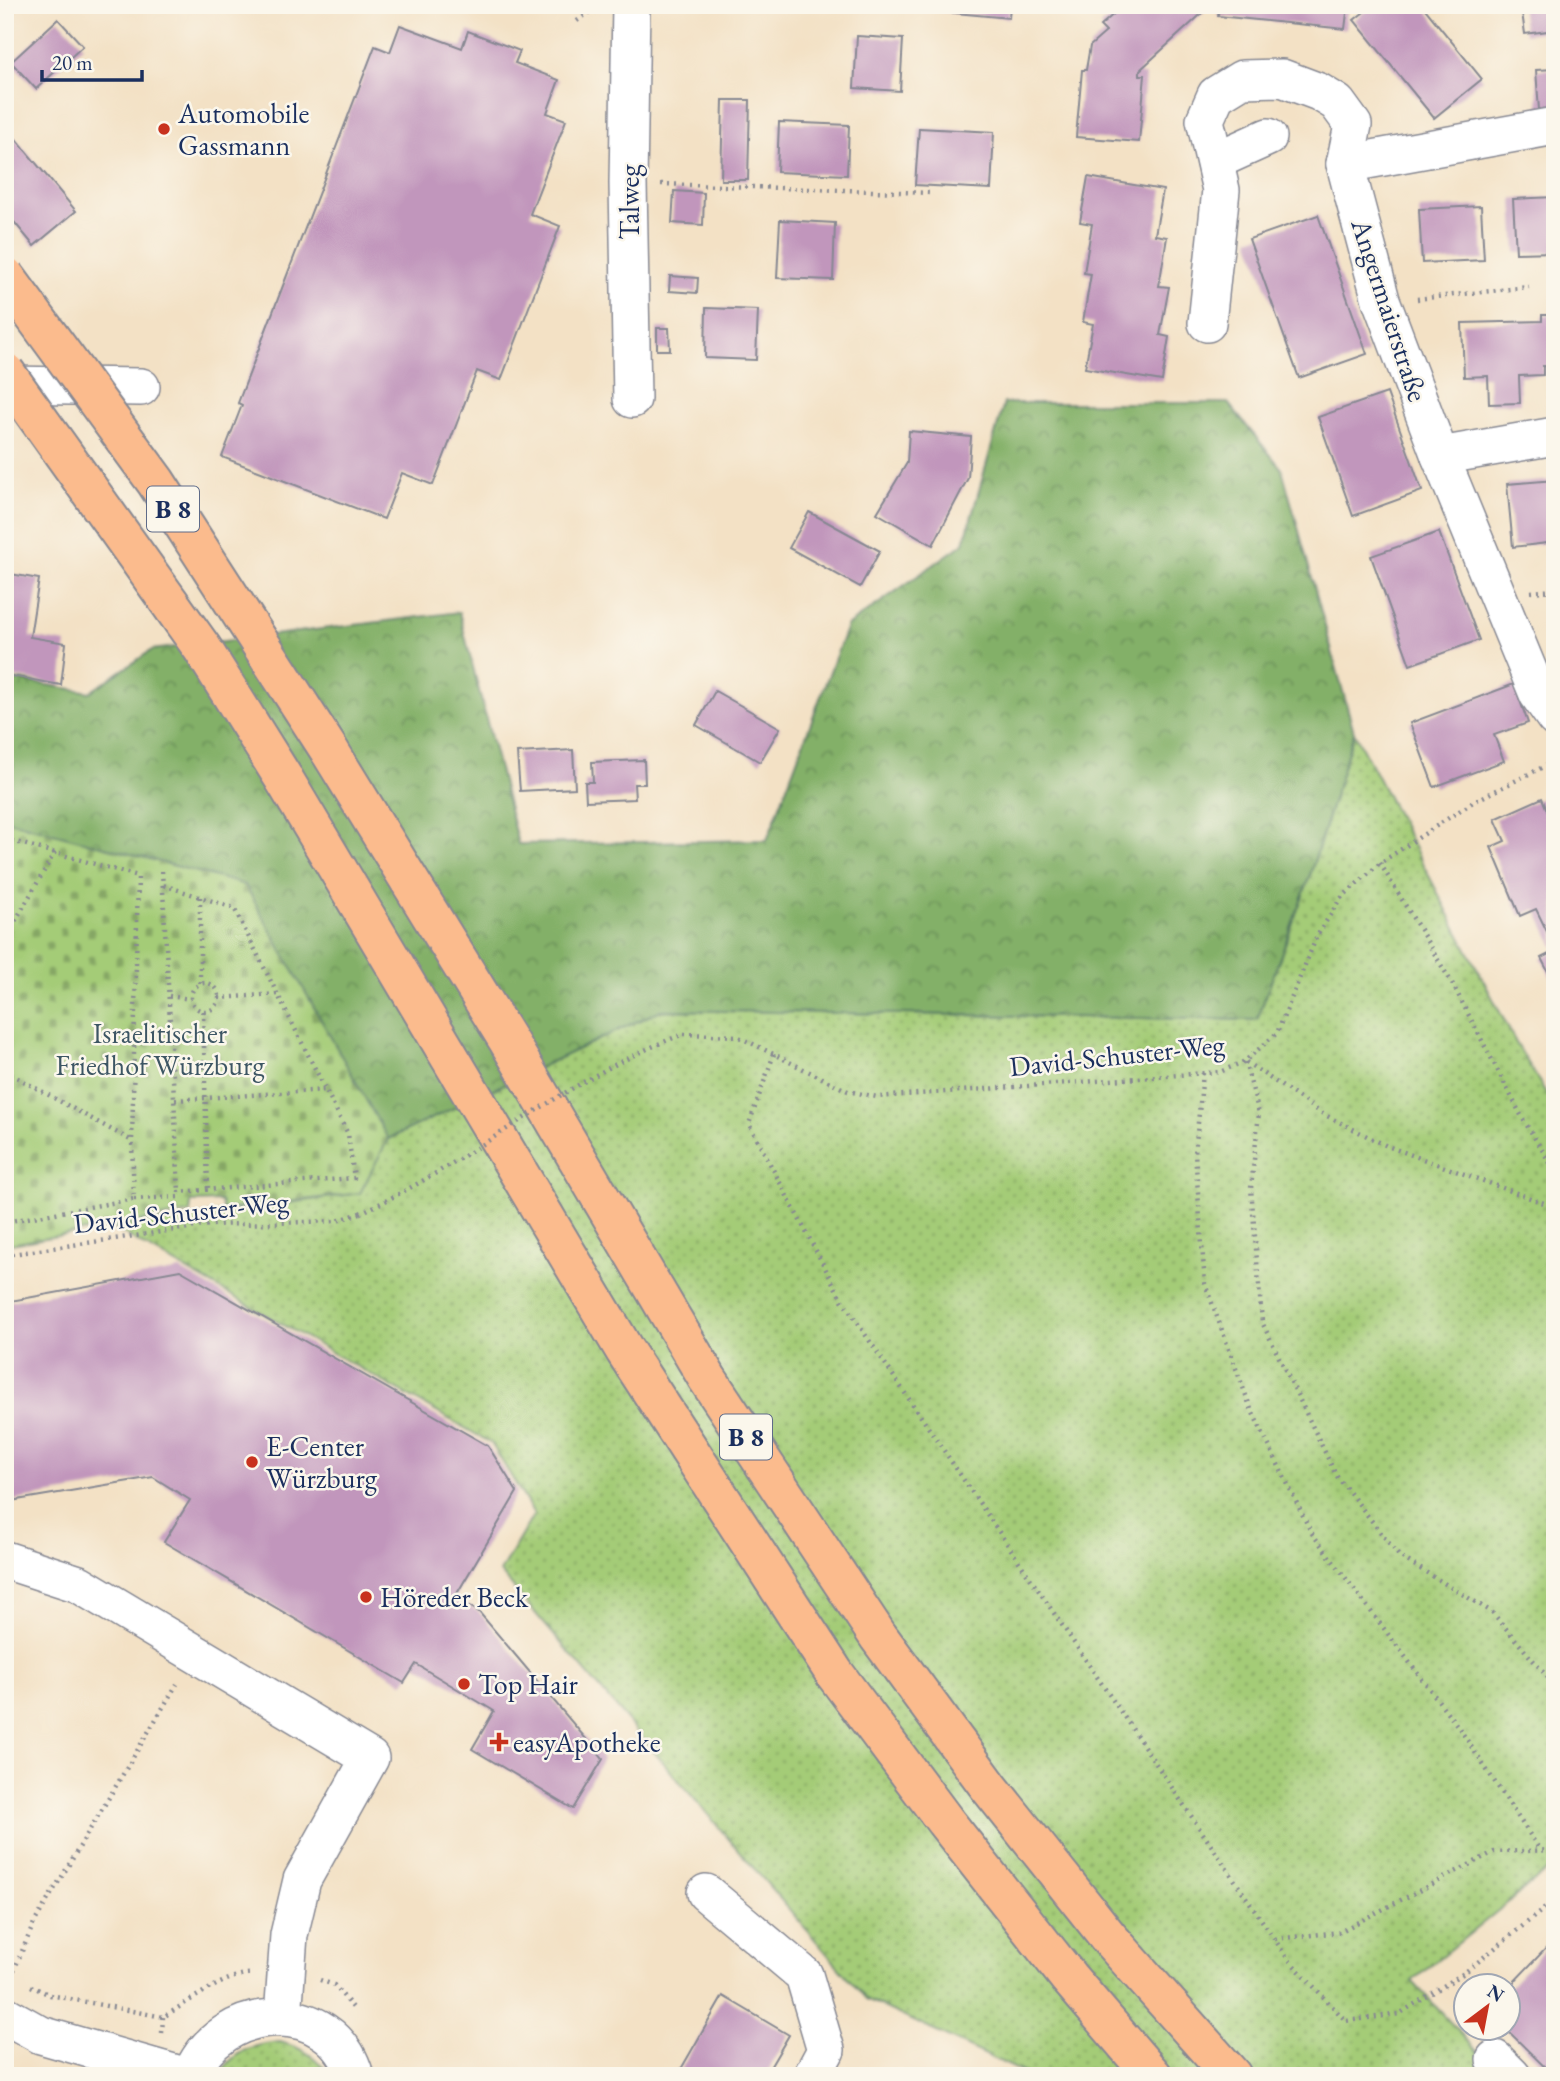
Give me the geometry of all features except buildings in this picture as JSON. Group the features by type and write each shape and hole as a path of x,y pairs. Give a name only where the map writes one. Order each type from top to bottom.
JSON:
{"highway":[{"name":"B 8","path":"5,276 156,482 329,750 507,1039 707,1378 878,1636 989,1787 1109,1938 1232,2076"},
{"name":"B 8","path":"5,372 202,648 284,779 625,1351 835,1674 1036,1936 1150,2073"}],"street":[{"name":"Talweg","path":"631,5 628,183 632,399"},
{"name":"Angermaierstraße","path":"1207,323 1221,190 1205,120 1216,95 1242,79 1282,78 1319,92 1338,103 1353,125 1345,164 1381,300 1440,456 1533,682 1555,718"},
{"path":"1345,164 1555,126"},
{"path":"1214,161 1268,137"},
{"path":"5,386 141,387"},
{"path":"1440,456 1555,436"},
{"path":"5,1560 79,1584 370,1758 302,1880 289,1936 283,2017"},
{"path":"706,1894 804,1975 827,2050 812,2076"},
{"path":"5,2015 41,2035 184,2076"},
{"path":"191,2076 196,2062 212,2041 233,2026 257,2018 283,2017 312,2025 336,2043 355,2076"}],"path":[{"path":"577,21 600,5"},
{"path":"628,183 932,193"},
{"path":"1381,300 1529,287"},
{"name":"David-Schuster-Weg","path":"5,1255 209,1225 337,1221 406,1192 636,1052 684,1034 737,1036 848,1091 877,1097 1220,1072 1245,1061 1277,1033 1317,936 1340,899 1380,863 1473,802 1555,761"},
{"path":"5,839 138,876 132,1141 134,1199"},
{"path":"5,939 55,852"},
{"path":"1380,863 1452,982 1523,1119 1555,1171"},
{"path":"5,1222 134,1199 179,1197 162,871"},
{"path":"163,885 234,908 348,1134 354,1178 179,1192"},
{"path":"200,897 200,984"},
{"path":"200,984 213,986 219,998 212,1009 203,1011 195,1007 191,999 193,990 200,984"},
{"path":"219,998 278,994"},
{"path":"169,996 191,999"},
{"path":"203,1011 208,1189"},
{"path":"774,1054 749,1124 842,1300 1288,1959 1346,2021 1399,2014 1464,1973 1555,1900"},
{"path":"1245,1061 1323,1114 1387,1146 1555,1208"},
{"path":"1245,1061 1259,1113 1251,1188 1262,1322 1336,1475 1399,1556 1492,1612 1555,1686"},
{"path":"5,1071 132,1141"},
{"path":"1203,1073 1195,1153 1205,1284 1251,1409 1311,1532 1459,1728 1540,1850"},
{"path":"175,1100 326,1090"},
{"path":"11,1977 34,1923 195,1653"},
{"path":"1275,1940 1339,1932 1494,1852 1555,1850"},
{"path":"5,1974 50,1994 163,2017 245,1973"},
{"path":"5,2072 13,2076"}],"green space":[{"path":"1004,403 1228,403 1282,469 1354,732 1309,878 1257,1020 661,1010 388,1139 245,885 5,820 5,678 90,692 152,650 459,612 518,844 767,840 847,626 964,543"},
{"path":"1354,732 1516,1043 1555,1108 1555,1864 1412,1981 1452,2024 1452,2042 1469,2042 1500,2076 1031,2076 866,1999 500,1572 534,1514 491,1443 113,1228 360,1193 388,1139 661,1010 1257,1020 1309,879"},
{"name":"Israelitischer Friedhof Würzburg","path":"5,820 245,885 388,1139 360,1193 223,1210 221,1201 191,1202 190,1213 5,1245"},
{"path":"280,2042 308,2054 320,2063 330,2076 219,2076 231,2060 245,2050"}],"place":[{"name":"Automobile Gassmann","path":"164,129"},
{"name":"E-Center Würzburg","path":"252,1462"},
{"name":"Höreder Beck","path":"366,1597"},
{"name":"Top Hair","path":"464,1684"},
{"name":"easyApotheke","path":"499,1742"}]}
